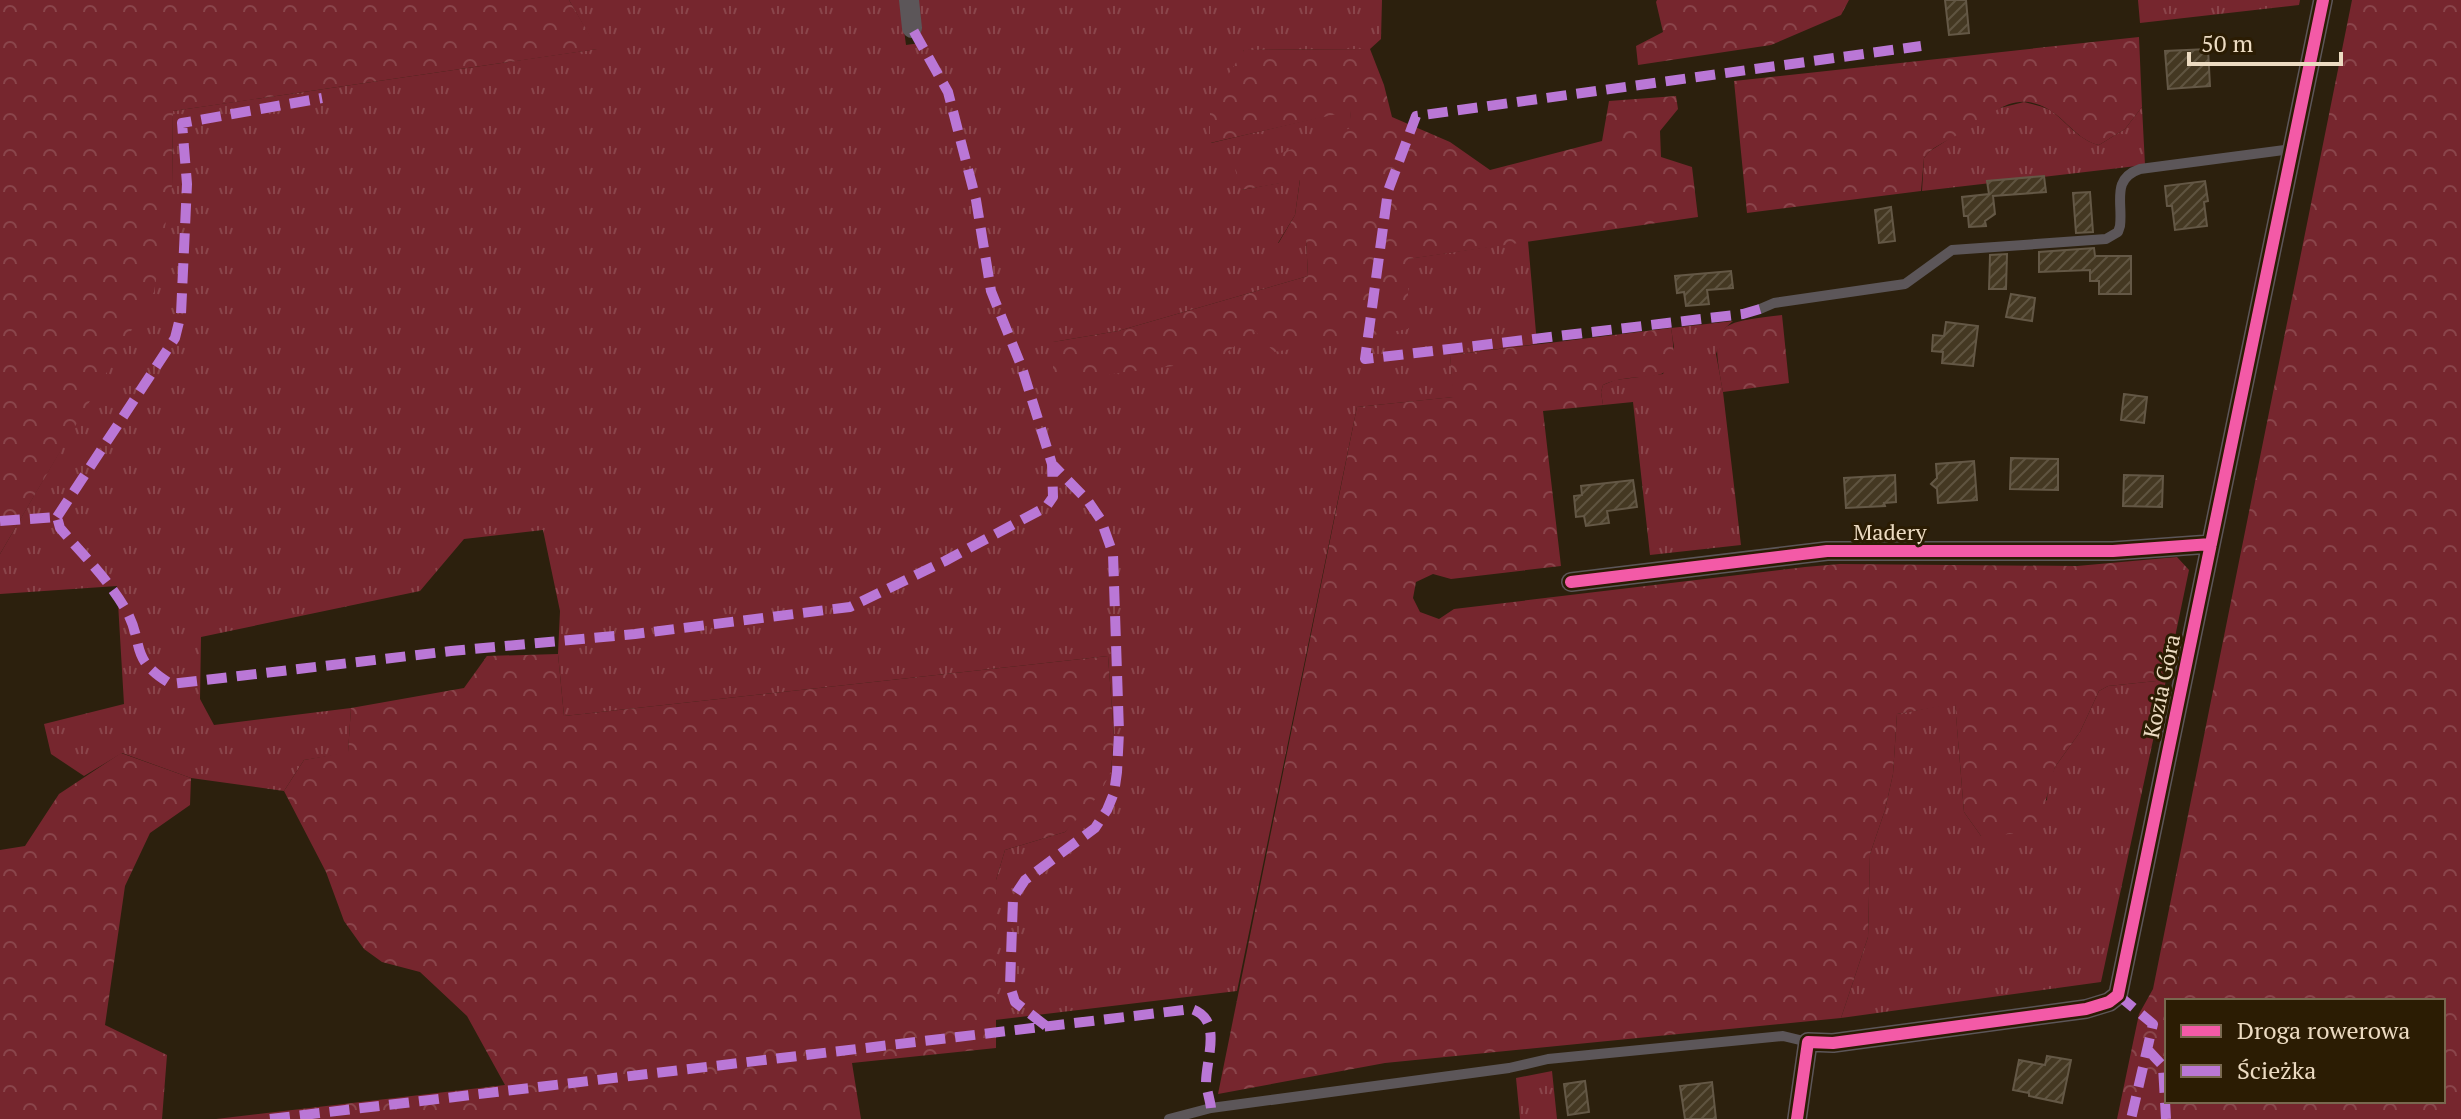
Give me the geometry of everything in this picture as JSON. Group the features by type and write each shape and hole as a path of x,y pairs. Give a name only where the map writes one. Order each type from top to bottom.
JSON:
{"street":[{"path":"909,0 912,28"},
{"name":"Kozia Góra","path":"1808,1042 1833,1043 2086,1009 2109,1002 2118,995 2323,0"},
{"name":"Madery","path":"1571,582 1827,551 2113,551 2211,544"},
{"path":"1797,1119 1808,1042"}],"lane":[{"path":"1760,309 1774,303 1905,284 1952,250 2106,239 2118,232 2122,184 2130,173 2140,169 2292,149"},
{"path":"1169,1119 1211,1108 1509,1068 1548,1059 1783,1036 1808,1042"}],"green space":[{"path":"0,0 569,0 598,49 173,111 172,186 154,292 0,554"},
{"path":"569,0 900,0 906,45 920,43 916,0 1382,0 1381,39 1370,49 1244,50 1211,143 1350,110 1352,128 1242,190 1300,179 1295,215 1278,243 1306,238 1308,276 1118,331 1053,342 1254,330 1408,329 1407,259 1528,241 1537,344 1450,355 1454,397 1357,407 1237,991 995,1020 996,880 1005,850 1065,832 1111,771 1114,736 1108,656 564,716 558,654 560,611 543,530 464,539 420,591 201,637 200,699 214,725 351,708 348,753 304,760 284,791 191,778 122,753 84,776 51,754 44,724 124,704 117,586 0,594 0,554 60,451 172,186 173,111 597,49"},
{"path":"1657,0 1849,0 1841,15 1771,45 1638,65 1636,46 1663,32"},
{"path":"2138,0 2300,0 2299,5 2140,23"},
{"path":"2352,0 2461,0 2461,1119 2117,1119 2139,1014 2153,989"},
{"path":"2139,37 2142,107 2125,129 2099,145 2084,139 2048,109 2025,102 2015,103 1930,151 1924,158 1921,191 1747,213 1734,81"},
{"path":"1370,49 1392,117 1450,142 1490,170 1602,141 1609,101 1676,96 1678,109 1660,131 1661,157 1692,167 1698,217 1408,259 1408,329 1274,352 1254,330 1218,360 1053,382 1053,342 1118,331 1308,276 1306,239 1278,244 1295,215 1300,180 1241,190 1235,169 1351,128 1350,111 1210,143 1210,103 1244,50"},
{"path":"2024,102 2050,110 2079,135 2099,145 2125,129 2142,107 2145,165 1922,191 1924,158 1930,151 1996,109"},
{"path":"1782,315 1789,383 1723,392 1717,352 1722,331 1742,321"},
{"path":"1733,321 1724,329 1716,354 1741,545 1650,555 1633,402 1603,405 1603,385 1615,380 1663,374 1674,347 1671,328"},
{"path":"1671,328 1673,349 1666,371 1603,385 1603,405 1543,411 1561,566 1451,579 1433,574 1416,582 1413,598 1420,612 1439,619 1454,609 1840,564 2077,566 2177,557 2189,570 2166,680 2108,686 2099,691 2080,732 2055,767 2037,832 1981,836 1964,812 1955,704 1897,714 1893,774 1870,854 1868,937 1841,1018 1385,1063 1218,1094 1357,407 1453,397 1450,355"},
{"path":"558,654 564,716 1108,656 1114,736 1111,771 1100,794 1065,832 1005,850 996,880 996,1048 852,1063 861,1119 216,1119 505,1085 467,1016 420,972 382,962 364,949 344,921 326,872 284,791 304,760 348,752 351,708 464,688 487,656"},
{"path":"2166,680 2101,982 1841,1018 1868,937 1870,854 1893,774 1897,714 1955,703 1964,812 1981,836 2047,800 2048,785 2055,767 2080,732 2099,691 2108,686"},
{"path":"121,753 191,778 190,805 150,833 125,886 105,1025 167,1055 162,1119 0,1119 0,850 25,846 59,794"},
{"path":"1552,1071 1557,1119 1520,1119 1516,1078"}],"building":[{"path":"1945,0 1966,0 1969,33 1949,35"},
{"path":"2208,49 2210,86 2168,89 2165,51"},
{"path":"2044,176 2046,192 1993,196 1995,214 1985,221 1986,226 1969,227 1962,197 1989,194 1987,181"},
{"path":"2205,181 2207,226 2175,230 2172,206 2167,206 2165,186"},
{"path":"2090,192 2093,232 2076,233 2073,193"},
{"path":"1891,207 1895,241 1879,243 1875,210"},
{"path":"2094,248 2095,256 2131,256 2131,294 2099,294 2099,281 2090,281 2090,270 2039,272 2039,252"},
{"path":"2007,254 2006,289 1989,289 1990,255"},
{"path":"1731,271 1733,288 1707,290 1709,304 1686,306 1684,292 1677,293 1675,276"},
{"path":"2011,294 2035,298 2032,321 2006,317"},
{"path":"1946,322 1978,326 1973,366 1942,363 1943,352 1932,351 1933,335 1944,336"},
{"path":"2124,394 2147,397 2144,423 2121,420"},
{"path":"2011,458 2058,459 2058,490 2010,489"},
{"path":"1974,461 1977,500 1938,503 1937,489 1931,484 1937,478 1936,464"},
{"path":"1895,475 1896,502 1884,503 1885,506 1846,508 1844,478"},
{"path":"2124,475 2163,476 2162,507 2123,506"},
{"path":"1633,480 1637,507 1607,511 1609,523 1586,526 1584,516 1576,517 1574,496 1582,495 1581,486"},
{"path":"2047,1056 2071,1060 2062,1103 2013,1090 2019,1060 2045,1065"},
{"path":"1585,1081 1589,1112 1568,1115 1564,1084"},
{"path":"1712,1082 1716,1119 1685,1119 1680,1086"}],"marked path":[{"path":"0,521 57,517 60,528 104,579 127,612 143,659 171,684 451,651 635,634 850,607 1046,507 1053,497 1052,464 1022,368 991,291 976,200 948,92 912,28"},
{"path":"1760,309 1743,314 1365,359 1388,191 1416,116 1921,46"},
{"path":"57,517 175,338 181,314 187,184 182,123 322,98"},
{"path":"1046,1026 1015,1002 1010,986 1013,898 1025,880 1095,828 1107,810 1114,793 1119,732 1113,554 1101,520 1088,501 1052,464"},
{"path":"2118,995 2153,1024 2131,1119"},
{"path":"270,1119 1192,1009 1202,1014 1210,1031 1206,1083 1211,1108"},
{"path":"2147,1049 2163,1066 2165,1101"},
{"path":"2165,1103 2166,1119"}],"cycle path":[{"path":"1797,1119 1808,1042 1833,1043 2086,1009 2109,1002 2118,995 2323,0"},
{"path":"1571,582 1827,551 2113,551 2211,544"}]}
